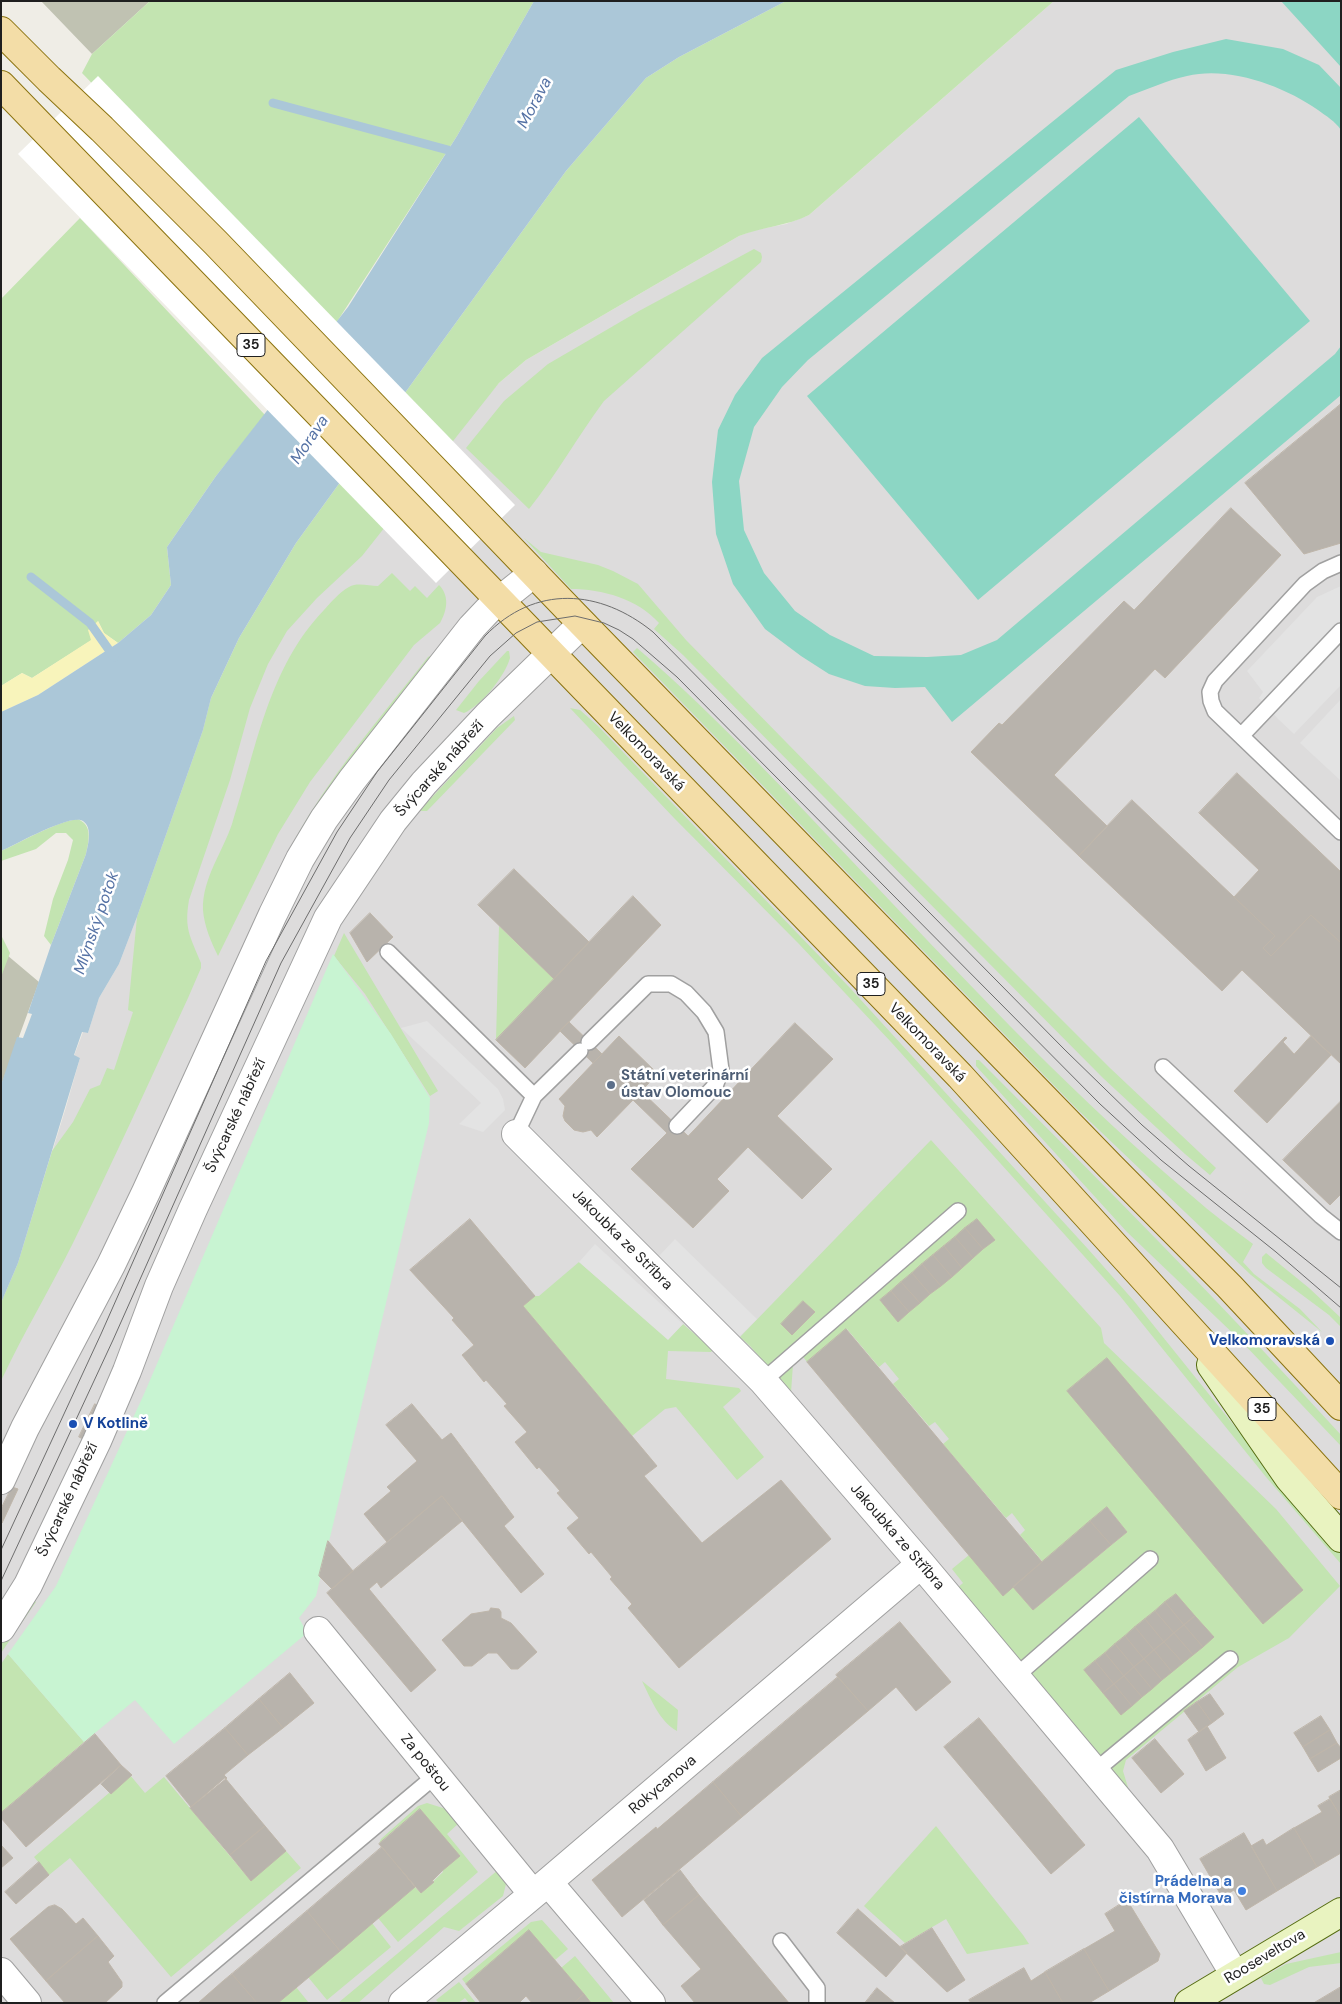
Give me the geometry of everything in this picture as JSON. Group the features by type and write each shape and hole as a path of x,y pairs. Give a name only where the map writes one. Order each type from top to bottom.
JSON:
{"main road":[{"path":"1,31 223,250 492,528 582,624 1110,1167 1229,1286 1341,1406"},
{"name":"Velkomoravská","path":"1,85 960,1076 1182,1323 1341,1495"}],"street":[{"path":"1,1480 25,1428 111,1265 300,859 324,819 352,780 466,634 489,609 534,573"},
{"name":"Švýcarské nábřeží","path":"1,1628 28,1585 97,1441 127,1371 159,1286 193,1209 328,918 403,807 444,761 582,624"},
{"name":"Jakoubka ze Stříbra","path":"516,1134 763,1381 921,1564 1160,1849 1235,1975"},
{"path":"1182,1323 1289,1478 1341,1538"},
{"name":"Rokycanova","path":"402,2003 541,1888 921,1564"},
{"name":"Za poštou","path":"318,1631 435,1776 651,2003"},
{"name":"Rooseveltova","path":"1189,2003 1341,1912"},
{"path":"1,1972 27,2003"}],"lane":[{"path":"1341,563 1323,571 1305,584 1215,681 1210,692 1215,711 1341,832"},
{"path":"1241,736 1341,631"},
{"path":"388,952 534,1096"},
{"path":"516,1134 534,1096 648,984 671,984 686,993 704,1012 716,1032 721,1070 715,1086 677,1126"},
{"path":"1163,1067 1321,1216 1341,1232"},
{"path":"763,1381 958,1211"},
{"path":"1015,1677 1150,1559"},
{"path":"1095,1771 1230,1659"},
{"path":"165,2003 435,1776"},
{"path":"781,1940 817,1988 817,2003"}],"shaded area":[{"path":"41,1 150,1 92,54"},
{"path":"1054,1 1341,1 1341,2003 1,2003 1,1303 18,1263 66,1107 80,1058 74,1056 83,1032 88,1033 99,998 119,964 137,917 203,730 211,698 499,383 526,360 739,236 755,230 786,224 809,215"},
{"path":"1341,586 1341,685 1294,734 1259,698 1263,692 1247,671 1317,597"},
{"path":"1341,699 1341,781 1300,743"},
{"path":"1,950 39,982 1,1086"},
{"path":"427,1021 498,1089 503,1099 505,1110 483,1132 459,1124 481,1103 401,1028"},
{"path":"675,1239 757,1319 740,1336 658,1257"},
{"path":"595,1244 683,1324 668,1340 579,1262"}],"green space":[{"path":"150,1 534,1 457,136 331,331 82,73 92,54"},
{"path":"786,1 1054,1 809,215 792,222 739,236 526,360 499,383 362,556 317,598 287,631 268,664 250,708 230,780 189,900 187,918 189,932 201,963 201,968 88,1213 1,1381 1,1303 18,1263 52,1151 73,1122 90,1089 100,1085 107,1068 114,1070 133,1012 128,1010 137,917 203,730 211,698 239,638 296,543 566,171 646,78 679,57"},
{"path":"1281,1 1341,1 1341,67"},
{"path":"1226,39 1283,49 1319,65 1341,88 1341,130 1333,121 1318,110 1289,93 1256,80 1238,76 1204,74 1187,76 1129,96 808,360 782,387 754,427 739,481 744,530 764,573 795,611 830,635 874,656 927,657 961,655 997,640 1335,354 1341,346 1341,395 952,722 925,687 865,686 829,674 801,656 765,629 733,584 716,534 712,482 718,430 735,395 762,358 1116,70 1173,52"},
{"path":"1139,117 1310,321 978,600 807,396"},
{"path":"80,218 265,415 216,476 167,547 171,585 151,615 118,643 104,633 98,621 92,640 32,678 22,673 1,686 1,299"},
{"path":"754,249 761,253 761,262 604,401 529,509 466,448 504,401 548,364 639,311"},
{"path":"524,538 541,552 598,565 638,584 686,640 884,842 1110,1068 1216,1168 1210,1175 1103,1078 683,655 654,629 659,623 641,608 619,597 583,589 571,589"},
{"path":"392,573 410,591 415,586 427,598 439,585 446,599 446,609 440,623 414,645 310,782 278,834 218,956 208,933 204,916 206,887 232,824 266,711 277,684 289,658 305,633 336,597 346,589 359,584 378,586"},
{"path":"637,648 759,764 990,1006 1109,1123 1207,1208 1253,1244 1243,1262 1254,1274 1300,1309 1322,1332 1251,1275 1077,1109 633,652"},
{"path":"509,651 510,658 492,690 478,704 464,713 456,710 479,681"},
{"path":"432,655 435,657 228,982 276,876 309,815 367,734 428,657"},
{"path":"570,708 580,710 598,726 850,988 1088,1249 1134,1301 1273,1474 1341,1552 1341,1564 1266,1477 1120,1296 891,1042 799,944 674,818"},
{"path":"514,716 515,720 427,811 419,811 497,728"},
{"path":"77,819 82,821 88,829 89,839 86,854 51,945 44,936 53,899 68,860 73,840 66,833 56,833 36,849 1,861 1,851 48,828"},
{"path":"499,926 554,979 496,1040"},
{"path":"344,933 438,1091 430,1096 365,994 334,956"},
{"path":"1,935 10,953 1,977"},
{"path":"333,954 391,1034 430,1098 429,1123 316,1596 299,1618 307,1633 174,1744 135,1700 84,1742 8,1654 56,1586 144,1394"},
{"path":"976,1060 979,1060 1071,1152 1252,1339 1341,1435 1341,1446 1241,1341 1127,1232 976,1066"},
{"path":"931,1140 1101,1328 1104,1343 1276,1509 1340,1586 1289,1638 1238,1667 1126,1760 1123,1771 1130,1794 956,1589 963,1583 952,1569 969,1555 1014,1587 1033,1610 1127,1532 1108,1508 1043,1562 1020,1535 1025,1530 1012,1513 1006,1518 943,1444 949,1439 935,1422 929,1426 893,1384 899,1379 885,1362 879,1367 847,1329 807,1362 801,1354 793,1364 791,1393 740,1337"},
{"path":"1266,1253 1309,1288 1341,1318 1341,1327 1329,1315 1266,1268 1262,1263 1262,1257"},
{"path":"579,1262 668,1339 683,1324 713,1350 711,1352 668,1351 666,1379 739,1388 741,1391 723,1407 764,1457 737,1480 676,1407 665,1409 632,1436 523,1306 535,1296 539,1296"},
{"path":"31,1599 36,1602 1,1653 1,1642"},
{"path":"8,1654 84,1742 1,1813 1,1664"},
{"path":"642,1681 678,1710 677,1731 660,1716"},
{"path":"130,1775 145,1793 164,1777 250,1880 286,1851 301,1868 171,1977 70,1858 49,1875 34,1857"},
{"path":"427,1803 446,1809 459,1823 447,1834 478,1872 398,1942 378,1918 415,1887 421,1893 443,1872 420,1809 379,1844 381,1839 418,1806"},
{"path":"936,1826 1029,1944 967,1954 946,1919 905,1943 864,1906"},
{"path":"498,1870 506,1884 503,1896 459,1931 444,1927 358,2003 338,2003"},
{"path":"542,1920 568,1949 555,1960 529,1931 466,1984 462,1979 531,1922"},
{"path":"372,1923 391,1947 327,2000 308,1977"},
{"path":"1341,1952 1341,1963 1309,1967 1270,1985 1264,1984 1261,1978 1286,1964"},
{"path":"575,1956 614,2003 591,2003 561,1968"},
{"path":"459,1982 476,2003 469,2003 465,1998 458,2003 439,2003 436,2000"},
{"path":"296,1987 309,2003 278,2003"}],"sand":[{"path":"98,621 104,633 118,643 38,695 1,712 1,686 22,673 32,678 91,640 88,630"}],"water":[{"path":"534,1 786,1 679,57 646,78 566,171 296,543 239,638 211,698 203,730 119,964 99,998 88,1033 82,1032 74,1055 80,1058 18,1263 1,1303 1,1085 17,1037 23,1038 32,1014 28,1013 51,945 86,854 89,832 83,821 67,821 1,851 1,712 38,695 118,643 151,615 171,585 167,547 216,476 348,307 457,136"}],"pier":[{"path":"98,76 515,505 436,583 18,154"}],"building":[{"path":"1341,404 1341,543 1304,554 1245,483"},
{"path":"1231,508 1281,555 1165,678 1155,669 1054,775 1107,826 1079,856 971,752 999,723 1002,725 1124,601 1134,610"},
{"path":"1237,773 1341,872 1341,943 1311,915 1271,956 1263,948 1275,936 1234,897 1259,870 1199,813"},
{"path":"1132,800 1275,936 1263,948 1271,956 1311,915 1341,943 1341,1064 1242,970 1222,991 1079,856"},
{"path":"514,869 589,942 554,979 478,905"},
{"path":"633,896 661,925 525,1068 496,1040"},
{"path":"370,913 393,937 367,962 350,933"},
{"path":"569,1022 602,1054 593,1063 560,1031"},
{"path":"795,1023 833,1059 777,1116 832,1169 802,1199 748,1147 717,1179 729,1191 693,1228 631,1169 667,1133 633,1100 597,1137 591,1130 583,1132 574,1130 565,1121 563,1116 565,1106 559,1099 619,1036 658,1074 641,1091 688,1136"},
{"path":"1311,1036 1331,1055 1267,1123 1234,1091 1285,1037 1287,1038 1283,1042 1294,1054"},
{"path":"1341,1101 1341,1194 1330,1205 1283,1160"},
{"path":"470,1219 535,1296 523,1306 657,1466 644,1476 702,1543 781,1480 831,1539 679,1668 628,1608 632,1604 610,1579 612,1577 567,1528 579,1518 557,1493 560,1491 539,1467 537,1469 515,1442 527,1432 504,1406 507,1404 486,1380 484,1382 462,1355 474,1345 452,1320 454,1318 410,1270"},
{"path":"977,1219 995,1240 983,1249 965,1228"},
{"path":"965,1228 983,1249 973,1258 955,1237"},
{"path":"955,1237 973,1258 962,1268 944,1246"},
{"path":"944,1246 962,1268 952,1277 933,1255"},
{"path":"933,1255 952,1277 941,1286 922,1264"},
{"path":"922,1264 941,1286 930,1294 912,1273"},
{"path":"912,1273 930,1294 920,1303 901,1282"},
{"path":"901,1282 920,1303 909,1312 891,1291"},
{"path":"891,1291 909,1312 898,1322 880,1300"},
{"path":"803,1301 815,1312 792,1335 781,1324"},
{"path":"846,1329 1042,1562 1003,1596 807,1362"},
{"path":"1107,1358 1303,1590 1263,1624 1067,1391"},
{"path":"95,1404 100,1407 85,1440 79,1437"},
{"path":"412,1404 442,1440 451,1433 514,1517 504,1526 544,1574 521,1593 442,1496 387,1542 364,1514 391,1491 387,1487 417,1461 386,1425"},
{"path":"12,1487 18,1489 2,1523 1,1509"},
{"path":"442,1496 462,1521 381,1588 377,1582 369,1589 436,1670 411,1692 327,1593"},
{"path":"1107,1507 1127,1532 1111,1545 1090,1521"},
{"path":"1090,1521 1111,1545 1033,1610 1013,1587"},
{"path":"328,1541 353,1571 332,1589 319,1576"},
{"path":"1176,1594 1195,1616 1184,1625 1165,1602"},
{"path":"1165,1602 1184,1625 1174,1633 1155,1611"},
{"path":"491,1608 499,1609 501,1618 511,1623 537,1652 518,1669 511,1669 497,1653 488,1653 472,1666 464,1666 442,1640 471,1614 489,1611"},
{"path":"1155,1611 1174,1633 1164,1642 1145,1619"},
{"path":"1195,1616 1214,1637 1203,1647 1184,1625"},
{"path":"1145,1619 1164,1642 1154,1650 1135,1627"},
{"path":"900,1622 951,1682 916,1711 896,1687 868,1711 836,1675"},
{"path":"1184,1625 1203,1647 1193,1655 1174,1633"},
{"path":"1135,1627 1154,1650 1144,1659 1125,1636"},
{"path":"1174,1633 1193,1655 1183,1663 1164,1642"},
{"path":"1125,1636 1144,1659 1134,1667 1115,1644"},
{"path":"1164,1642 1183,1663 1172,1672 1154,1650"},
{"path":"1115,1644 1134,1667 1124,1676 1105,1653"},
{"path":"1154,1650 1172,1672 1162,1680 1144,1659"},
{"path":"1105,1653 1124,1676 1114,1684 1095,1661"},
{"path":"1144,1659 1162,1680 1152,1689 1134,1667"},
{"path":"1095,1661 1114,1684 1103,1693 1084,1670"},
{"path":"1134,1667 1152,1689 1142,1697 1124,1676"},
{"path":"290,1673 314,1703 283,1728 259,1699"},
{"path":"1124,1676 1142,1697 1132,1706 1114,1684"},
{"path":"838,1677 868,1711 742,1817 713,1782"},
{"path":"1114,1684 1132,1706 1121,1715 1103,1693"},
{"path":"1210,1694 1224,1714 1212,1723 1197,1702"},
{"path":"259,1699 283,1728 248,1755 225,1728"},
{"path":"1197,1702 1212,1723 1199,1732 1184,1711"},
{"path":"1321,1716 1330,1730 1303,1747 1294,1733"},
{"path":"979,1718 1085,1845 1051,1874 944,1747"},
{"path":"1207,1726 1226,1758 1206,1771 1188,1740"},
{"path":"225,1728 248,1755 224,1775 227,1778 191,1807 166,1776"},
{"path":"1330,1730 1337,1743 1310,1759 1303,1747"},
{"path":"95,1734 121,1765 26,1847 1,1818 1,1813"},
{"path":"1155,1739 1184,1774 1161,1793 1132,1758"},
{"path":"1337,1743 1341,1748 1341,1758 1318,1772 1310,1759"},
{"path":"121,1765 132,1775 111,1794 101,1784"},
{"path":"225,1778 265,1826 230,1855 190,1808"},
{"path":"713,1782 742,1817 622,1917 592,1880"},
{"path":"1341,1790 1341,1817 1329,1797"},
{"path":"1330,1799 1341,1817 1341,1853 1317,1867 1294,1828 1322,1812 1318,1806"},
{"path":"420,1809 460,1856 442,1871 432,1881 434,1882 421,1893 379,1844"},
{"path":"265,1826 286,1851 251,1881 230,1855"},
{"path":"1294,1828 1317,1867 1277,1891 1251,1846 1263,1839 1266,1845"},
{"path":"1244,1833 1277,1891 1246,1910 1234,1890 1222,1897 1200,1859"},
{"path":"1,1845 13,1858 1,1868"},
{"path":"382,1847 415,1887 340,1951 307,1911"},
{"path":"39,1862 49,1875 16,1904 5,1892"},
{"path":"680,1870 699,1895 663,1925 644,1900"},
{"path":"699,1895 789,2003 695,2003 681,1986 701,1969 663,1925"},
{"path":"1127,1900 1160,1954 1158,1961 1109,1991 1084,1949 1115,1931 1105,1914"},
{"path":"55,1905 62,1909 76,1924 83,1918 98,1936 46,1981 10,1939 48,1907"},
{"path":"858,1909 907,1953 886,1977 837,1933"},
{"path":"307,1911 340,1951 278,2003 257,2003 232,1974"},
{"path":"932,1928 965,1980 947,1992 900,1947"},
{"path":"529,1930 584,1994 574,2003 532,2003 526,1996 519,2003 481,2003 466,1984"},
{"path":"98,1936 114,1956 108,1962 122,1982 122,1987 105,2003 65,2003 46,1981"},
{"path":"1084,1949 1109,1991 1089,2003 1063,2003 1045,1972"},
{"path":"1024,1968 1031,1981 1045,1972 1063,2003 971,2003 969,2000"},
{"path":"232,1974 257,2003 198,2003 223,1981"},
{"path":"1341,1987 1341,2003 1314,2003"},
{"path":"877,1988 895,2003 865,2003"},
{"path":"584,1994 591,2003 574,2003"}],"waterway":[{"path":"273,103 448,150"},
{"path":"31,577 90,623 114,657"}],"tram line":[{"path":"1,1550 101,1334 266,961 337,832 377,772 485,636 504,619 525,607 546,601 568,598 590,601 611,607 633,618 653,632 1065,1050 1142,1125 1189,1166 1341,1288"},
{"path":"1,1581 113,1340 281,963 350,838 389,780 490,656 516,633 537,622 575,616 604,623 633,639 677,677 1100,1104 1161,1160 1276,1252 1341,1308"}],"place":[{"name":"Státní veterinární ústav Olomouc","path":"611,1085"},
{"name":"Velkomoravská","path":"1330,1341"},
{"name":"V Kotlině","path":"73,1424"},
{"name":"Prádelna a čistírna Morava","path":"1242,1891"}],"water label":[{"name":"Morava","path":"535,103"},
{"name":"Morava","path":"310,440"},
{"name":"Mlýnský potok","path":"97,923"}]}
